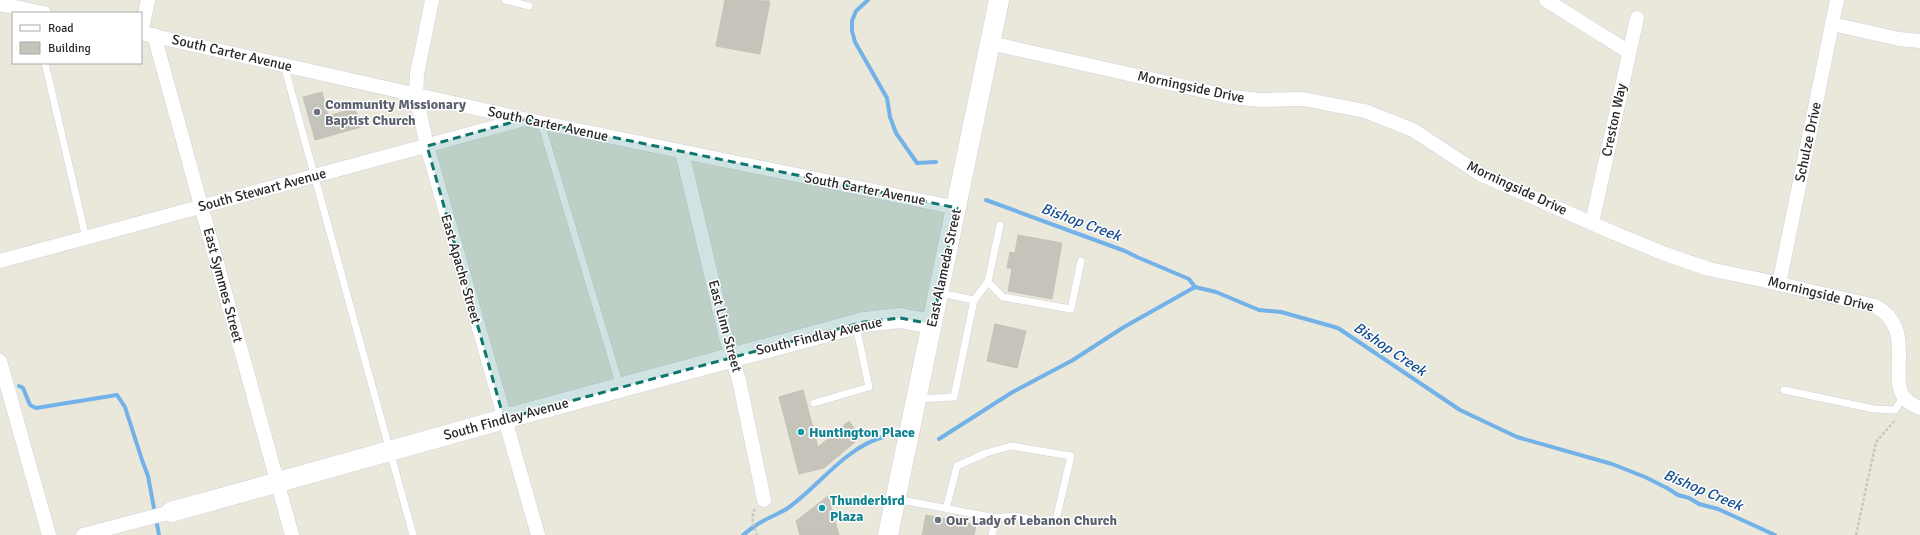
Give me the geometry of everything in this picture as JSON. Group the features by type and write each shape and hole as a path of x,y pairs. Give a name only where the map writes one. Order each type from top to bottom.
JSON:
{"street":[{"name":"East Symmes Street","path":"148,0 145,34 202,206 292,535"},
{"name":"East Apache Street","path":"432,0 417,74 416,95 427,146 538,535"},
{"name":"East Alameda Street","path":"888,535 999,0"},
{"path":"1546,0 1629,52"},
{"name":"Schulze Drive","path":"1779,284 1837,0"},
{"path":"0,4 37,12"},
{"name":"Creston Way","path":"1592,223 1637,18"},
{"path":"1832,24 1899,39 1920,41"},
{"name":"South Carter Avenue","path":"145,34 542,123 957,208"},
{"name":"Morningside Drive","path":"990,44 1231,97 1261,100 1303,99 1365,111 1413,130 1480,174 1665,254 1709,269 1875,306 1888,311 1905,332 1907,344 1902,380 1912,402"},
{"name":"South Stewart Avenue","path":"0,261 524,119"},
{"name":"East Linn Street","path":"682,152 725,334 732,357 764,500"},
{"name":"South Findlay Avenue","path":"83,535 147,519 390,450 856,324 900,318 932,324"},
{"path":"0,361 49,535"}],"lane":[{"path":"505,0 529,6"},
{"path":"45,64 86,238"},
{"path":"284,65 413,535"},
{"path":"542,123 621,388"},
{"path":"917,398 954,397 974,300 988,282 1000,225"},
{"path":"988,282 1003,297 1071,310 1081,262"},
{"path":"939,293 974,300"},
{"path":"814,403 869,387 856,324"},
{"path":"1784,390 1874,409 1895,410 1912,402"},
{"path":"896,500 946,509 996,518 1014,516 1055,524 1071,456 1011,446 986,453 957,466 946,509"},
{"path":"992,535 996,518"}],"path":[{"path":"1856,535 1876,442 1912,402"},
{"path":"752,522 757,535"}],"highlighted area":[{"path":"524,119 957,208 932,324 900,318 864,322 504,419 427,146"}],"building":[{"path":"725,0 770,1 760,54 716,46"},
{"name":"Community Missionary Baptist Church","path":"322,92 328,116 355,108 361,127 315,140 303,97"},
{"path":"1018,235 1062,243 1052,299 1008,291 1012,268 1007,268 1010,252 1015,253"},
{"path":"995,324 1026,331 1017,368 987,361"},
{"name":"Huntington Place","path":"803,390 818,447 849,421 861,437 824,468 799,474 779,397"},
{"name":"Thunderbird Plaza","path":"828,496 839,535 800,535 796,521"},
{"name":"Our Lady of Lebanon Church","path":"926,515 976,525 974,535 922,535"}],"waterway":[{"name":"Bishop Creek","path":"868,0 856,11 852,21 852,31 855,42 887,98 890,117 896,133 917,163 936,162"},
{"name":"Bishop Creek","path":"986,200 1125,251 1189,279 1195,287"},
{"name":"Bishop Creek","path":"1195,287 1216,292 1259,310 1281,312 1338,328 1460,410 1517,437 1612,464 1645,477 1678,495 1689,498 1699,504 1718,509 1775,535"},
{"path":"939,439 1011,393 1073,360 1124,327 1195,287"},
{"path":"19,386 23,388 30,405 36,408 117,395 125,407 148,476 159,535"},
{"path":"743,535 752,528 788,508 844,458 869,442 883,437"}],"place":[{"name":"Community Missionary Baptist Church","path":"317,112"},
{"name":"Huntington Place","path":"801,432"},
{"name":"Thunderbird Plaza","path":"822,508"},
{"name":"Our Lady of Lebanon Church","path":"938,520"}]}
